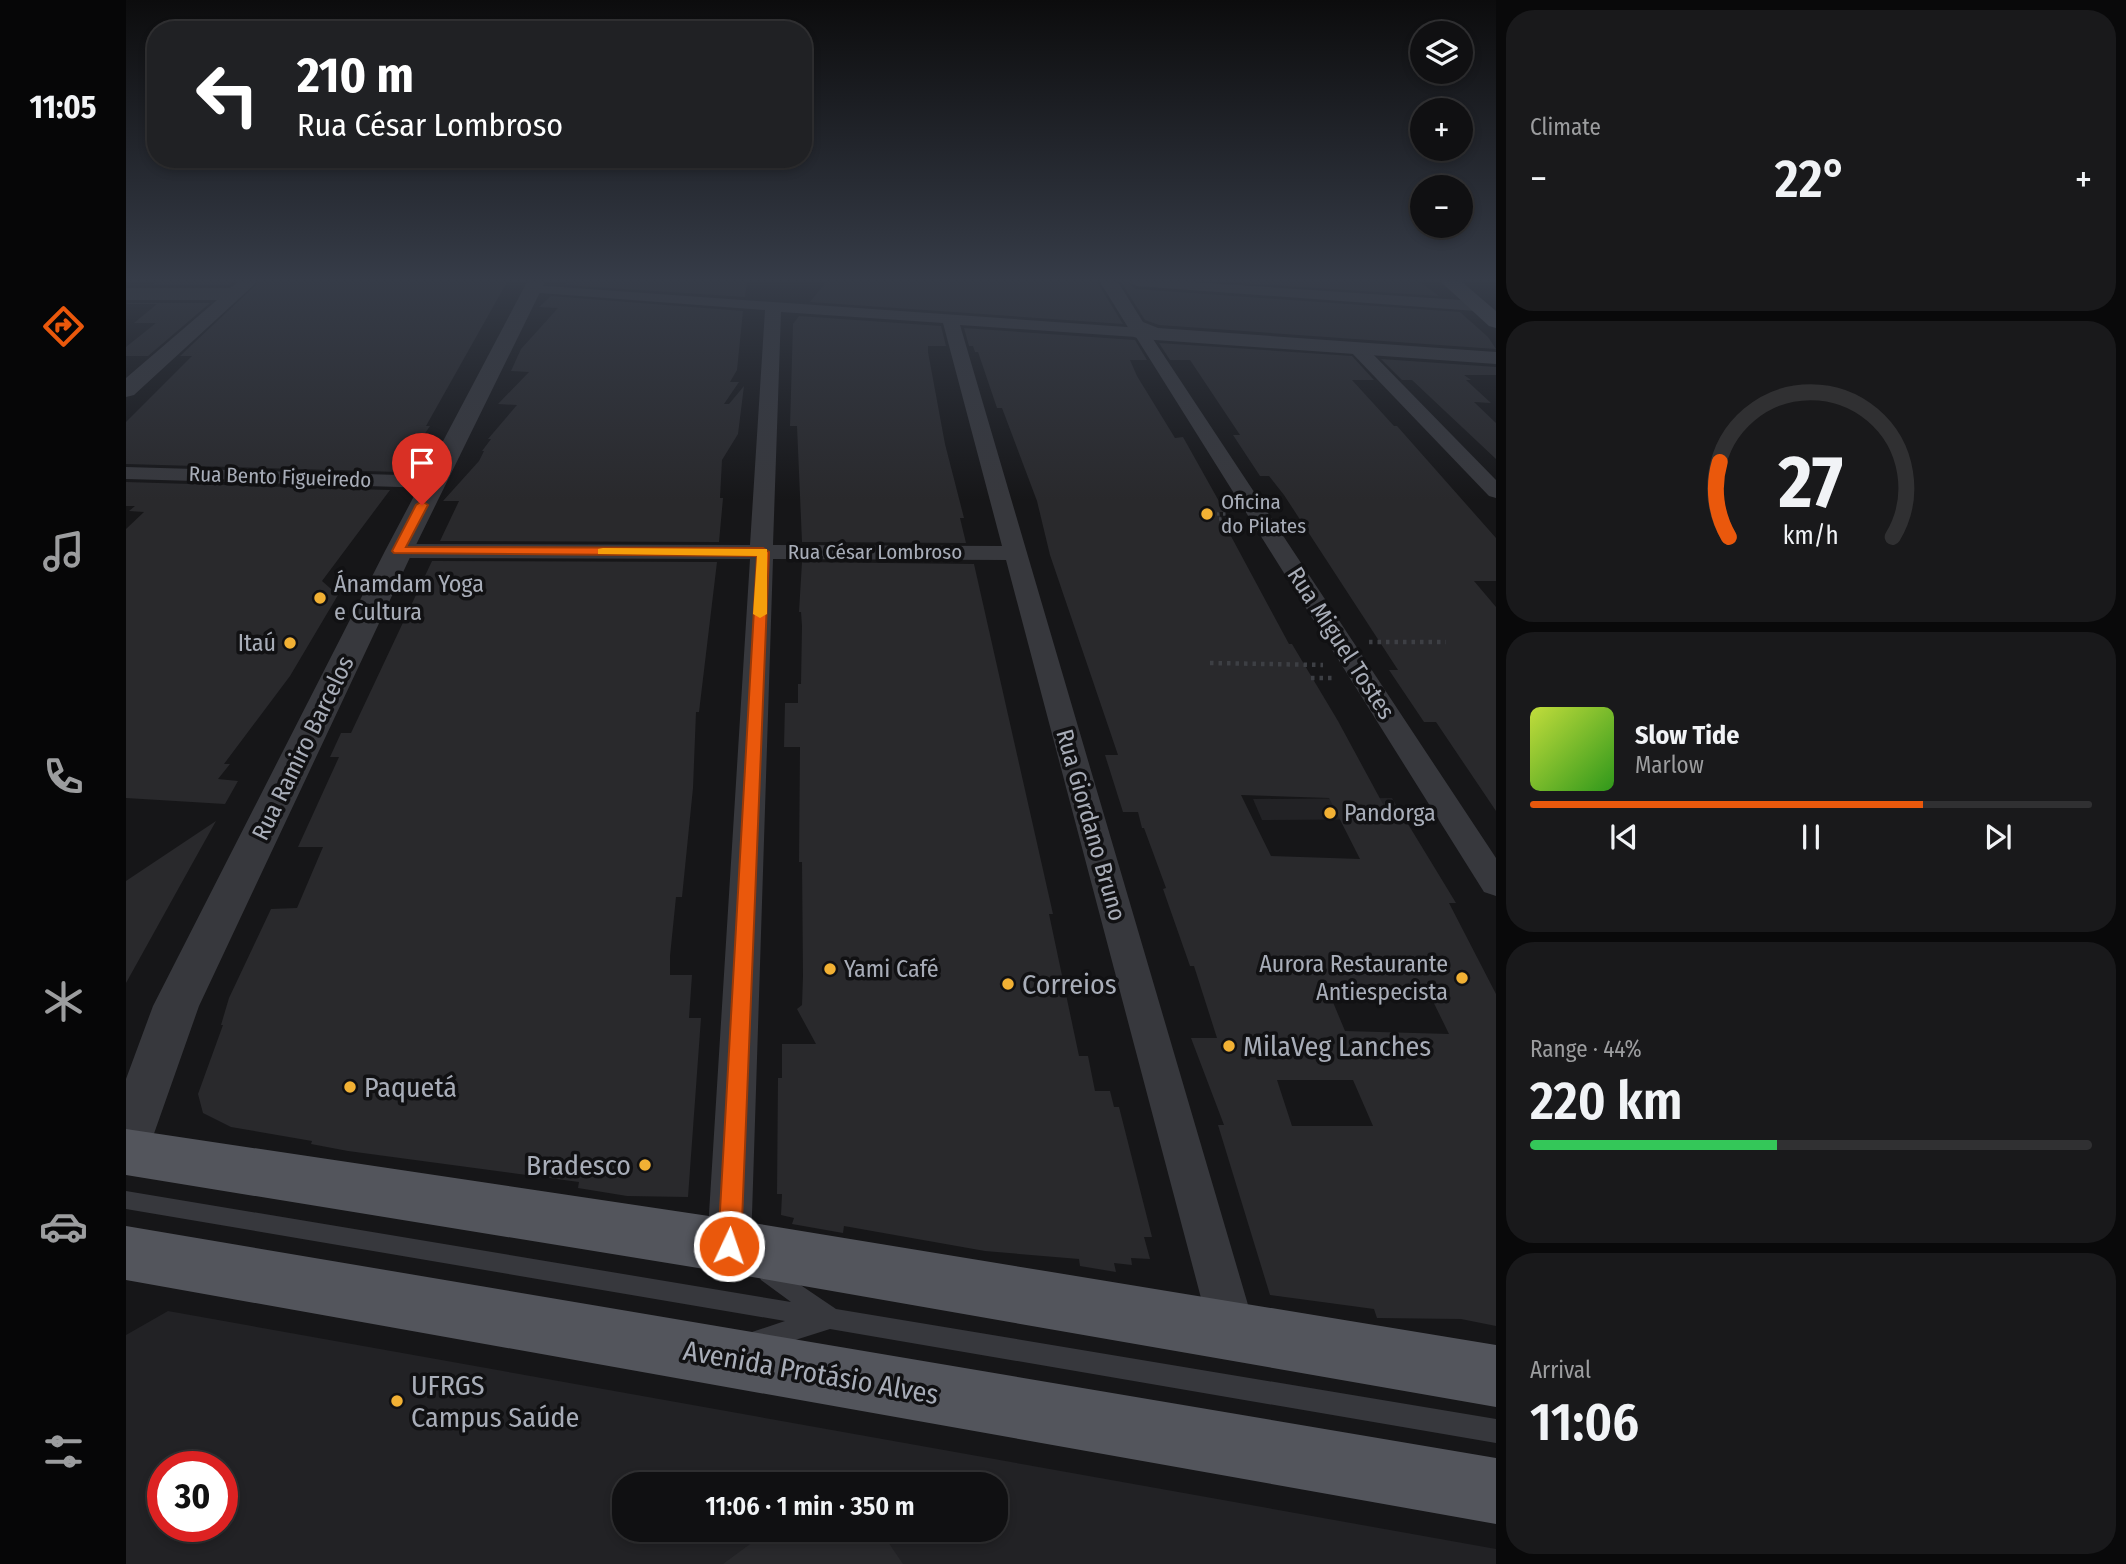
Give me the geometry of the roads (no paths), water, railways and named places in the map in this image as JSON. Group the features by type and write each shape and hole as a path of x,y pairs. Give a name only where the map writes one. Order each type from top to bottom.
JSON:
{"main road":[{"path":"126,1152 729,1246 1496,1376"},
{"name":"Avenida Protásio Alves","path":"126,1253 1496,1491"}],"street":[{"path":"126,390 165,355"},
{"name":"Rua Ramiro Barcelos","path":"126,1146 176,1006 398,551 498,355"},
{"path":"729,1246 771,355"},
{"name":"Rua Giordano Bruno","path":"960,355 1233,1332"},
{"name":"Rua Miguel Tostes","path":"1155,355 1496,884"},
{"path":"1364,355 1496,492"},
{"path":"1454,355 1496,358"},
{"name":"Rua Bento Figueiredo","path":"126,473 434,482"},
{"name":"Rua César Lombroso","path":"398,551 1015,553"}],"lane":[{"path":"126,1200 1496,1432"},
{"path":"729,1246 832,1318"},
{"path":"713,1354 832,1318"}],"place":[{"name":"Oficina do Pilates","path":"1207,514"},
{"name":"Ánamdam Yoga e Cultura","path":"320,598"},
{"name":"Itaú","path":"290,643"},
{"name":"Pandorga","path":"1330,813"},
{"name":"Yami Café","path":"830,969"},
{"name":"Aurora Restaurante Antiespecista","path":"1462,978"},
{"name":"Correios","path":"1008,984"},
{"name":"MilaVeg Lanches","path":"1229,1046"},
{"name":"Paquetá","path":"350,1087"},
{"name":"Bradesco","path":"645,1165"},
{"name":"UFRGS Campus Saúde","path":"397,1401"}]}
